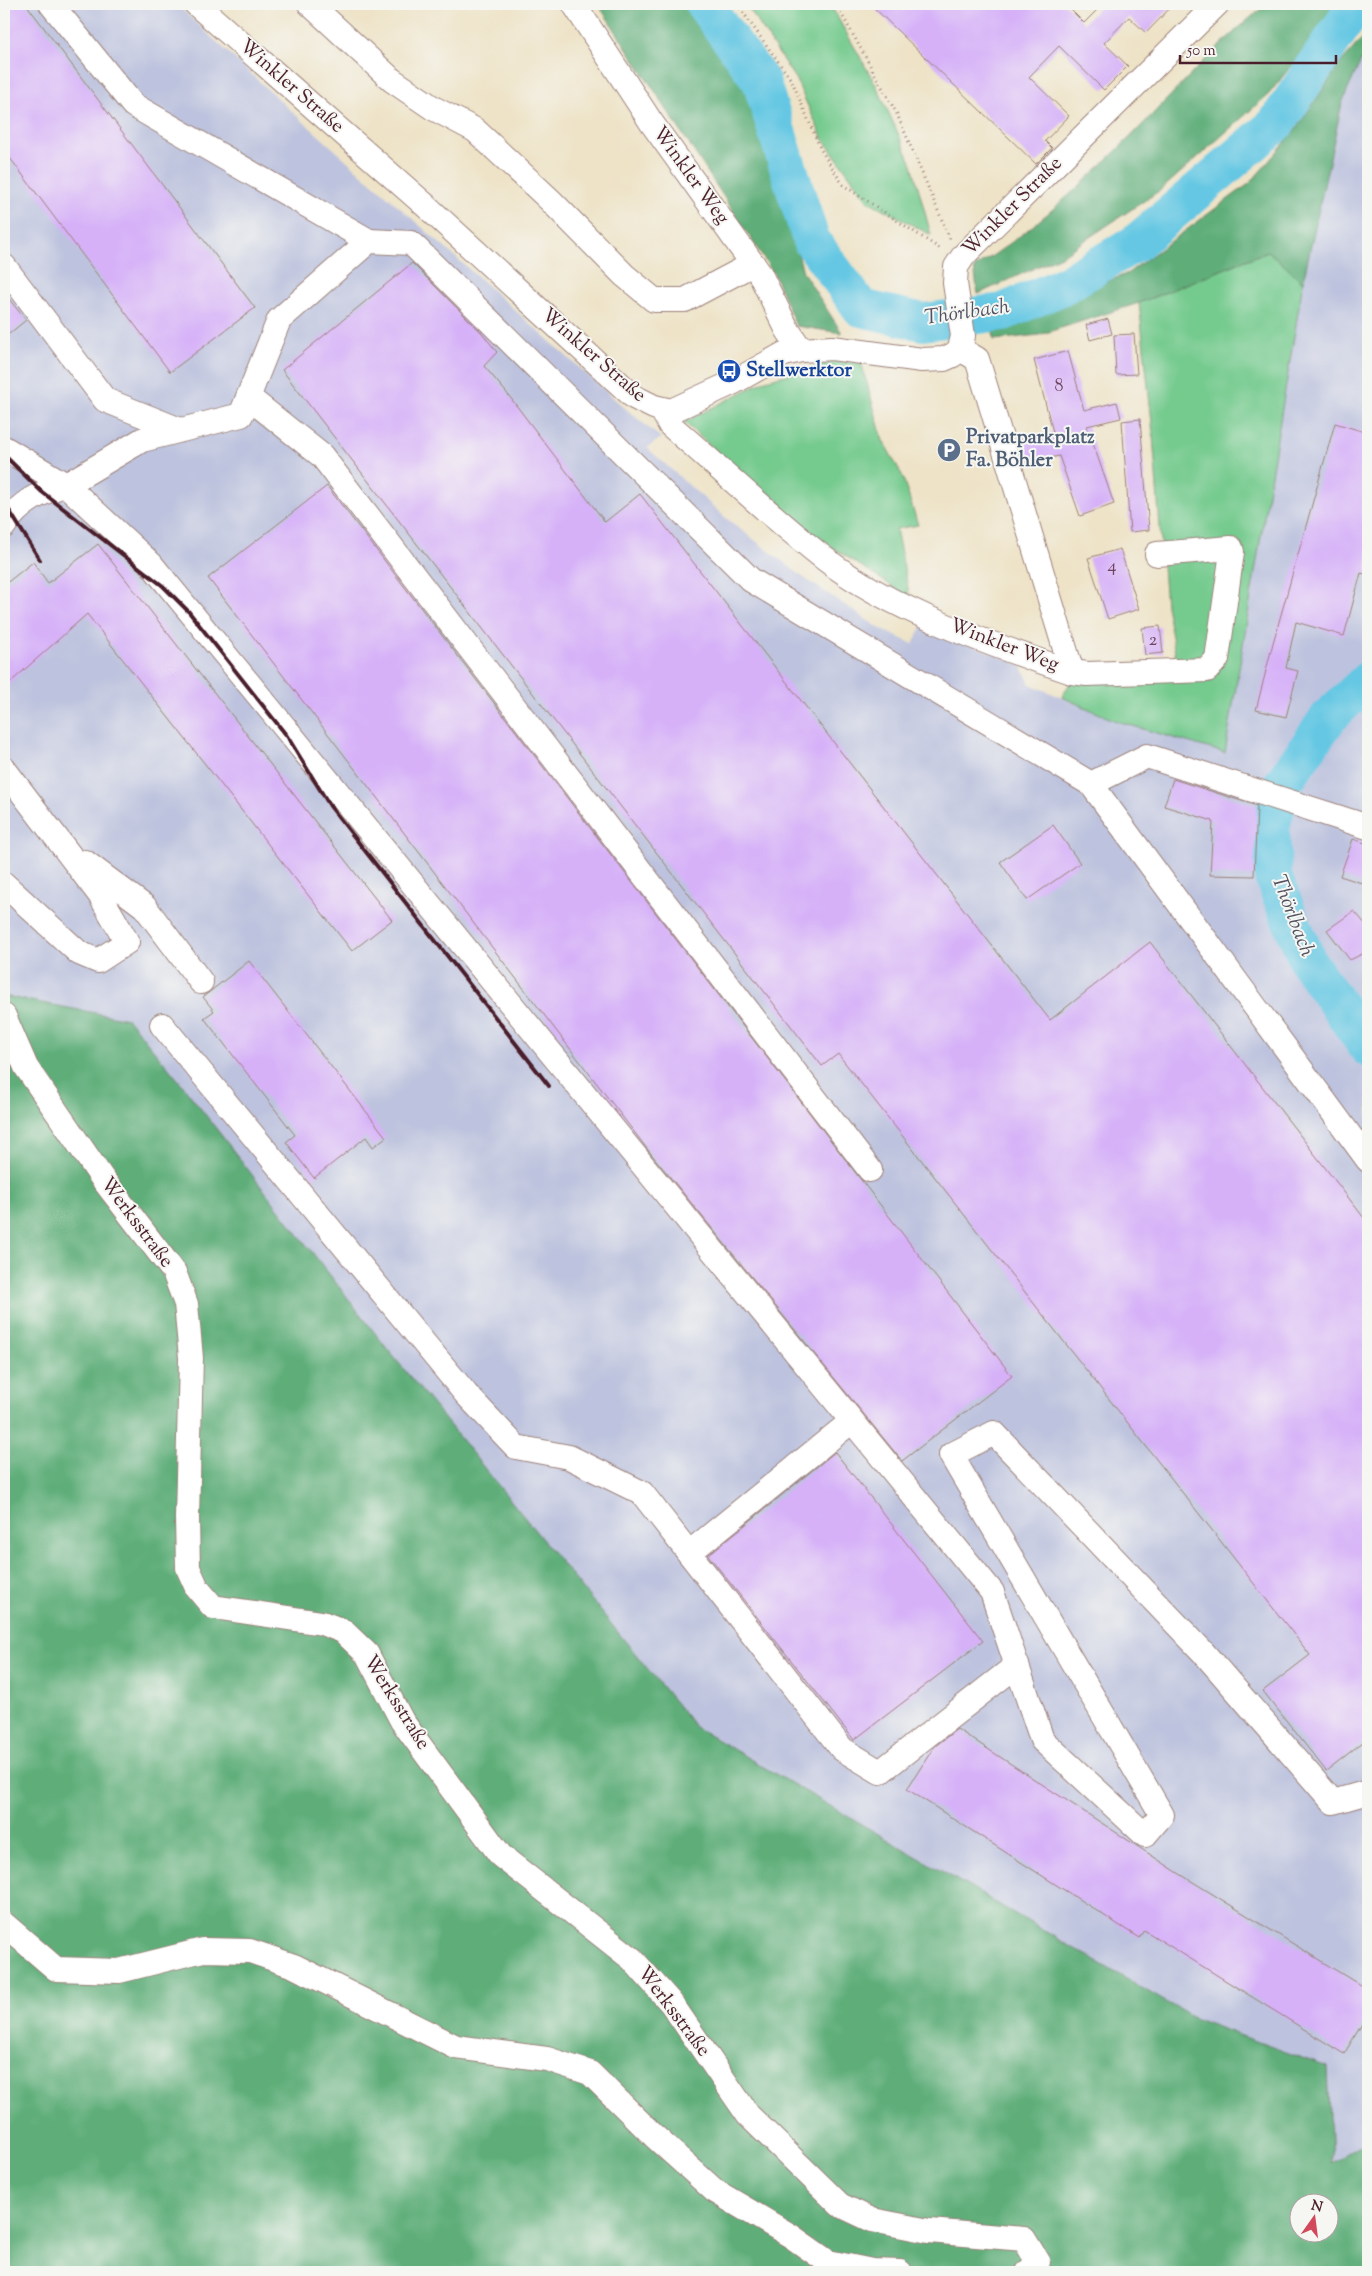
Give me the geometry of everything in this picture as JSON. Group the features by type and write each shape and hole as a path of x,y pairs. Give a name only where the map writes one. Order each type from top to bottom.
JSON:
{"street":[{"path":"50,4 133,105 368,241 411,243 751,580 1091,784 1368,1160"},
{"name":"Winkler Straße","path":"198,4 417,198 634,397 662,410 671,411 734,382 784,354 801,350 832,348 922,360 944,358 953,355 961,342 955,284 956,254 1217,4"},
{"path":"310,4 392,80 433,108 475,130 550,200 624,275 654,300 685,300 753,264"},
{"name":"Winkler Weg","path":"574,4 651,122 760,274 787,329 801,350"},
{"path":"4,526 11,514 42,492 66,485 142,440 241,415 278,320 368,241"},
{"path":"4,266 105,400 180,430"},
{"name":"Winkler Weg","path":"961,342 977,359 1072,672"},
{"path":"248,397 322,456 870,1170"},
{"name":"Winkler Weg","path":"662,410 670,425 826,560 880,594 1006,650 1072,672"},
{"path":"5,450 66,485 151,564 992,1592 1042,1740 1144,1835 1162,1815 950,1455 994,1433 1202,1652 1333,1802 1368,1792"},
{"path":"1072,672 1086,674 1206,670 1215,663 1226,609 1231,548 1157,554"},
{"path":"1091,784 1147,756 1368,827"},
{"path":"4,769 100,895 127,942 98,961 79,953 4,884"},
{"path":"62,844 145,907 201,982"},
{"name":"Werksstraße","path":"4,1016 26,1067 102,1178 174,1272 183,1296 191,1358 187,1518 188,1568 197,1588 213,1607 322,1622 343,1631 367,1654 402,1721 501,1856 632,1959 671,2003 748,2115 840,2205 872,2220 929,2231 1024,2239 1038,2262 1028,2272"},
{"path":"162,1025 466,1394 516,1446 569,1457 642,1493 842,1749 880,1772 1017,1665"},
{"path":"689,1553 852,1421"},
{"path":"4,1924 56,1969 119,1971 203,1950 250,1952 294,1966 456,2047 547,2059 590,2073 654,2136 716,2191 791,2236 828,2262 872,2271 900,2272"}],"path":[{"path":"736,4 792,82 821,150 843,185 956,254"},
{"path":"836,4 898,114 956,254"}],"shaded area":[{"path":"4,4 176,4 288,108 627,410 661,438 647,448 727,519 804,578 879,628 913,644 923,625 1021,665 1030,684 1116,721 1225,753 1306,263 1342,103 1368,45 1368,2140 1331,2165 1327,2067 1195,2019 695,1727 385,1346 180,1082 128,1019 4,996"}],"green space":[{"path":"598,4 693,4 737,67 782,171 792,232 803,272 842,333 796,326 774,274"},
{"path":"746,4 830,4 876,85 912,164 931,235 868,201 823,139 796,80"},
{"path":"1267,4 1340,4 1269,94 1162,189 1063,255 978,294 974,268 1012,242 1065,199 1099,168 1227,39"},
{"path":"1368,32 1368,45 1342,103 1303,282 1268,251 1139,303 1039,335 994,340 993,332 1007,324 1128,273 1250,183 1294,132 1342,61"},
{"path":"1268,251 1303,282 1225,753 1116,721 1062,697 1071,681 1178,668 1166,606 1152,423 1139,303"},
{"path":"833,362 861,362 883,441 902,475 918,525 896,529 910,598 792,521 684,422 766,380"},
{"path":"4,996 128,1019 180,1082 385,1346 695,1727 1195,2019 1327,2067 1331,2164 1368,2140 1368,2272 4,2272"}],"building":[{"path":"4,4 26,4 255,308 170,372 4,150"},
{"path":"870,4 1065,4 1084,23 1103,4 1174,4 1146,33 1129,17 1104,43 1128,66 1104,90 1059,46 1029,77 1069,116 1045,141 1052,148 1036,164"},
{"path":"412,263 482,333 497,352 484,366 605,522 640,494 1050,1020 1150,942 1368,1223 1368,1738 1326,1771 1263,1691 1310,1655 838,1054 822,1066 282,370"},
{"path":"4,293 26,320 4,338"},
{"path":"1108,319 1112,334 1090,340 1086,325"},
{"path":"1134,334 1137,374 1116,375 1114,335"},
{"path":"1068,351 1084,410 1117,402 1121,418 1087,426 1114,504 1080,516 1059,456 1025,463 1020,439 1053,432 1034,360"},
{"path":"1140,419 1149,530 1130,532 1122,421"},
{"path":"1335,423 1368,433 1368,575 1361,573 1344,636 1296,622 1286,668 1298,671 1286,717 1256,710"},
{"path":"327,486 1012,1376 902,1461 648,1150 208,578"},
{"path":"98,544 392,920 352,951 87,614 4,688 4,585 33,562 48,583"},
{"path":"1120,549 1139,609 1108,619 1088,558"},
{"path":"1160,626 1163,653 1145,655 1142,628"},
{"path":"1173,779 1257,806 1254,876 1210,875 1213,821 1164,806"},
{"path":"1053,825 1080,863 1027,900 1000,862"},
{"path":"1353,839 1368,844 1368,885 1340,876"},
{"path":"1354,911 1368,927 1368,951 1350,960 1327,930"},
{"path":"249,961 386,1137 373,1147 366,1137 314,1178 286,1142 295,1135 204,1018 214,1011 203,997"},
{"path":"835,1452 983,1641 854,1740 708,1555"},
{"path":"957,1729 1180,1874 1368,1990 1368,2014 1344,2054 1144,1930 1139,1938 907,1789 934,1747"}],"waterway":[{"name":"Thörlbach","path":"704,4 761,81 811,240 861,308 923,322 1003,312 1063,286 1136,243 1275,125 1357,4"},
{"name":"Thörlbach","path":"1368,680 1329,717 1282,784 1271,828 1273,877 1308,962 1368,1048"}],"railway":[{"path":"4,455 42,492 163,586 189,612 287,736 330,806 549,1086"},
{"path":"4,502 40,560"}],"place":[{"name":"Stellwerktor","path":"729,371"},
{"name":"Privatparkplatz Fa. Böhler","path":"949,450"}]}
